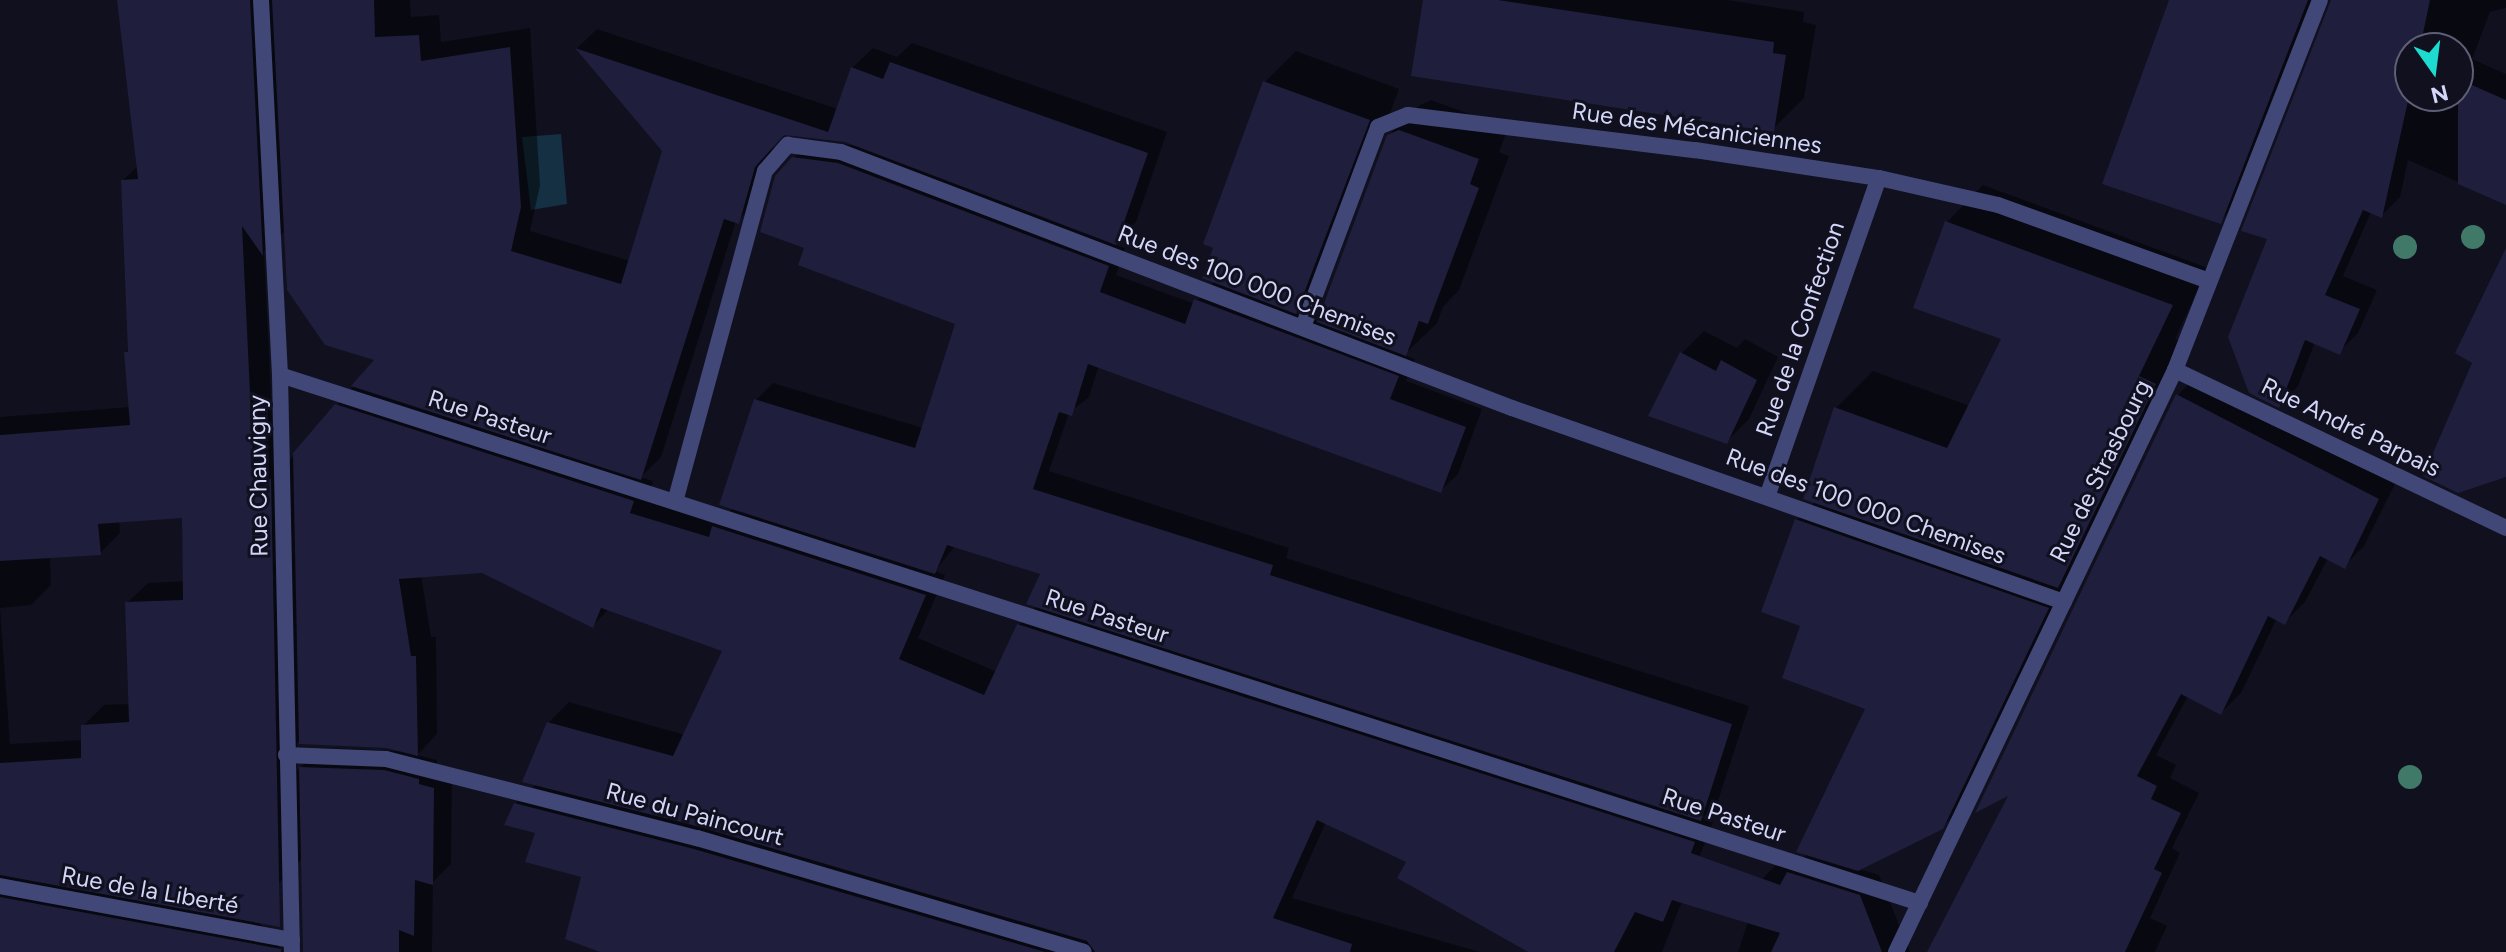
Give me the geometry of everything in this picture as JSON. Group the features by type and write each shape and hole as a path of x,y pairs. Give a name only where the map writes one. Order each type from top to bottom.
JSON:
{"street":[{"name":"Rue Chauvigny","path":"261,0 280,375 292,946"},
{"name":"Rue de Strasbourg","path":"1896,952 2175,370 2320,0"},
{"name":"Rue des Mécaniciennes","path":"1303,327 1378,127 1408,115 1695,150 1879,178 1998,205 2209,281"},
{"name":"Rue des 100 000 Chemises","path":"675,502 765,171 788,145 841,152 1512,408 2064,602"},
{"name":"Rue de la Confection","path":"1767,497 1879,178"},
{"name":"Rue André Parpais","path":"2175,370 2506,528"},
{"name":"Rue Pasteur","path":"280,375 1920,903"},
{"name":"Rue du Paincourt","path":"286,755 386,759 697,838 1084,952"},
{"name":"Rue de la Liberté","path":"0,886 292,946"}],"water":[{"path":"561,134 567,204 531,210 522,137"}],"building":[{"path":"117,0 250,0 263,256 242,226 255,496 271,478 280,927 0,875 0,763 81,758 81,725 129,722 125,602 183,600 182,518 98,524 101,555 0,561 0,435 130,425 124,352 128,352 121,180 138,179"},
{"path":"272,0 374,0 375,37 419,35 421,61 510,47 521,207 511,251 621,284 662,151 575,48 828,132 851,67 883,79 890,62 1148,153 1116,245 845,142 784,135 755,167 739,224 724,219 641,480 351,386 374,360 325,345 287,290"},
{"path":"1423,0 1498,0 1774,42 1773,53 1786,55 1774,132 1411,76"},
{"path":"2169,0 2308,0 2221,224 2102,184"},
{"path":"2331,0 2430,0 2423,32 2394,32 2394,112 2406,112 2382,218 2363,210 2325,295 2360,309 2340,355 2305,340 2279,408 2249,393 2228,337 2267,239 2241,231"},
{"path":"1263,81 1370,120 1296,314 1202,278 1213,248 1203,244"},
{"path":"2474,86 2506,100 2506,205 2458,184 2458,112 2474,112"},
{"path":"1399,130 1479,159 1470,184 1479,188 1428,324 1419,321 1406,356 1317,322 1387,135"},
{"path":"792,157 838,163 1109,266 1100,292 1185,324 1194,299 1399,376 1390,399 1466,427 1441,493 1088,364 1072,416 1059,412 1033,489 1273,565 1270,575 1732,724 1701,821 1026,604 1040,574 947,545 935,574 719,505 754,399 915,448 955,324 798,265 804,248 760,232 775,176"},
{"path":"1945,221 2173,305 2139,376 2156,384 2058,588 1803,499 1834,407 1947,448 2001,339 1913,308"},
{"path":"2506,248 2506,477 2458,493 2423,476 2472,363 2455,353"},
{"path":"1680,352 1716,371 1721,360 1757,380 1727,444 1648,416"},
{"path":"2176,394 2379,499 2345,569 2320,556 2285,625 2268,616 2221,715 2181,694 2137,776 2157,786 2151,799 2181,813 2154,869 2162,873 2125,952 1927,952 2008,796 1975,813"},
{"path":"335,404 634,501 630,513 709,537 712,526 926,595 899,659 984,695 1017,624 1695,842 1691,853 1780,885 1787,872 1860,895 1882,952 1771,952 1780,933 1672,900 1663,922 1635,912 1614,952 1528,952 1397,878 1406,862 1317,820 1273,918 1352,944 1350,952 1095,952 1087,941 700,827 522,782 547,722 673,756 722,651 601,608 593,628 482,573 399,579 411,656 416,656 418,756 386,748 299,744 293,453"},
{"path":"1795,519 2049,608 1943,829 1858,871 1796,852 1865,709 1782,678 1800,626 1761,612"},
{"path":"299,767 384,770 419,779 419,784 434,788 433,885 415,880 414,936 399,930 399,952 303,952"},
{"path":"514,803 694,849 1045,952 600,952 565,939 581,877 525,862 535,833 504,825"},
{"path":"0,897 281,949 281,952 0,952"}]}
